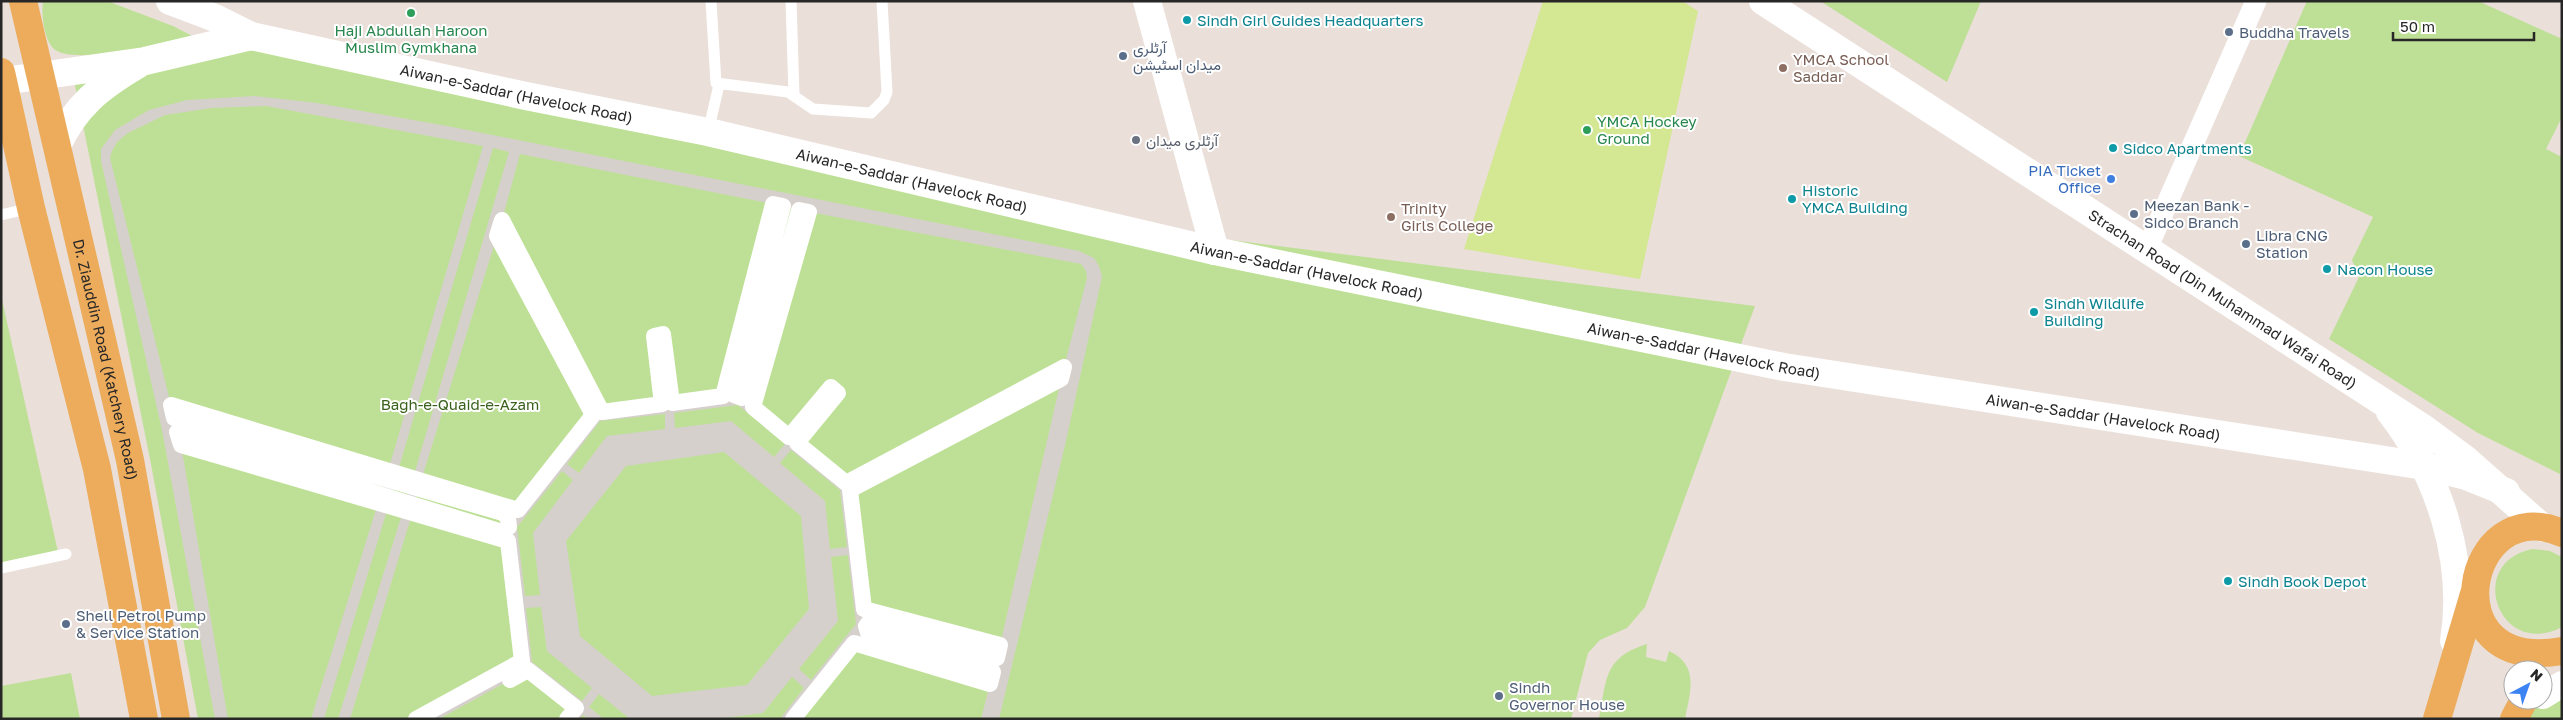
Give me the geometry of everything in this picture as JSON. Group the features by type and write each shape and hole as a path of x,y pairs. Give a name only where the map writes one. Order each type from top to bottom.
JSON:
{"main road":[{"name":"Dr. Ziauddin Road (Katchery Road)","path":"23,1 130,460 176,719"},
{"name":"Aiwan-e-Saddar (Havelock Road)","path":"170,1 215,18 251,36 526,96 708,132 1215,251 1784,367 2424,466 2466,476 2506,492"},
{"path":"1147,1 1215,251"},
{"name":"Strachan Road (Din Muhammad Wafai Road)","path":"1763,1 2430,433 2506,492 2552,531"},
{"name":"Aiwan-e-Saddar (Havelock Road)","path":"2,77 41,76 145,61 251,36"},
{"path":"57,146 68,122 82,105 100,89 145,61"},
{"path":"2,77 31,208 97,468 144,719"},
{"path":"2379,399 2404,431 2424,466 2474,587 2481,620 2499,641 2523,653 2554,657"},
{"path":"2371,458 2411,484 2444,516 2453,554 2457,590 2456,629 2448,674"},
{"path":"2437,719 2448,674 2482,560 2494,544 2517,531 2552,531"}],"street":[{"path":"2147,249 2256,1"},
{"path":"416,719 522,662 508,541 181,445 178,432 502,532 509,527 508,518 503,513 174,418 171,405 518,510 593,415 497,236 502,220 602,412 662,404 654,336 663,334 672,403 723,396 774,204 783,206 734,395 742,398 749,392 799,210 810,212 753,407 789,437 831,388 838,393 797,443 846,483 1064,367 1061,379 850,490 864,608 1000,645 997,658 874,621 869,622 866,626 869,636 993,672 990,684 854,642 793,719"},
{"path":"440,719 528,670 576,708 567,719"},
{"path":"580,719 583,715 588,719"}],"lane":[{"path":"711,1 715,80 719,85 788,92 813,109 871,113 884,100 887,92 882,1"},
{"path":"791,1 794,95"},
{"path":"708,132 719,85"},
{"path":"1,215 31,208"},
{"path":"1,568 66,554"}],"green space":[{"path":"43,1 107,1 173,26 198,39 123,52 81,55 65,54 54,49 48,39 42,12"},
{"name":"YMCA Hockey Ground","path":"1543,1 1682,1 1698,11 1640,279 1464,249"},
{"path":"1820,1 1981,1 1947,82"},
{"path":"2307,1 2478,1 2562,39 2562,117 2546,149 2562,157 2560,474 2478,433 2329,339 2359,277 2352,260 2373,217 2239,156"},
{"name":"Bagh-e-Quaid-e-Azam","path":"251,36 1095,223 1755,306 1645,607 1627,628 1600,640 1588,653 1571,719 198,719 151,464 72,70"},
{"path":"1,295 58,552 1,564"},
{"path":"2533,549 2550,551 2562,557 2562,627 2540,634 2521,631 2507,620 2498,605 2495,588 2500,571 2512,557"},
{"path":"1647,644 1646,657 1666,662 1669,651 1679,657 1685,664 1689,672 1690,690 1685,719 1599,719 1606,681 1615,663 1622,656"},
{"path":"71,673 80,719 1,719 1,686"},
{"path":"2562,684 2562,719 2522,719 2532,710 2553,710 2553,692"}],"shaded area":[{"path":"255,96 317,103 447,126 1079,251 1094,258 1099,266 1102,277 1065,445 999,719 981,719 990,684 854,643 793,719 780,719 804,688 792,677 763,713 717,719 630,719 599,694 589,707 604,719 588,719 583,715 580,719 567,719 576,708 528,670 439,719 416,719 522,661 508,541 412,514 350,719 338,719 403,511 388,507 324,719 311,719 378,503 181,445 228,719 215,719 162,430 101,161 101,149 115,130 149,110 187,100","holes":["266,106 483,146 388,471 171,405 110,158 117,142 128,133 165,115 212,108","493,148 509,152 413,478 397,474","520,154 773,204 723,396 602,412 502,220","784,206 798,210 734,391","810,212 1081,264 1086,271 1087,278 1064,367 846,483 753,407","497,236 593,415 518,510 421,481","1061,380 1000,645 865,609 850,490","738,405 785,444 774,457 731,421 675,428 674,413","665,414 665,429 607,436 579,473 567,464 600,421","178,432 385,480 380,495","791,450 840,490 847,547 830,549 825,501 780,463","724,452 801,516 809,609 747,685 652,696 580,636 566,541 626,466","562,471 573,480 533,533 540,595 525,596 517,527","395,482 410,486 405,503 390,498","418,489 509,523 502,532 414,505","848,555 856,624 811,680 799,669 838,621 831,557","541,607 547,651 592,688 582,701 532,662 526,608"]}],"place":[{"name":"Haji Abdullah Haroon Muslim Gymkhana","path":"411,13"},
{"name":"Sindh Girl Guides Headquarters","path":"1187,20"},
{"name":"Buddha Travels","path":"2229,32"},
{"name":"آرٹلری میدان اسٹیشن","path":"1123,56"},
{"name":"YMCA School Saddar","path":"1783,68"},
{"name":"YMCA Hockey Ground","path":"1587,130"},
{"name":"آرٹلری میدان","path":"1136,140"},
{"name":"Sidco Apartments","path":"2113,148"},
{"name":"PIA Ticket Office","path":"2111,179"},
{"name":"Historic YMCA Building","path":"1792,199"},
{"name":"Meezan Bank - Sidco Branch","path":"2134,214"},
{"name":"Trinity Girls College","path":"1391,217"},
{"name":"Libra CNG Station","path":"2246,244"},
{"name":"Nacon House","path":"2327,269"},
{"name":"Sindh Wildlife Building","path":"2034,312"},
{"name":"Sindh Book Depot","path":"2228,581"},
{"name":"Shell Petrol Pump & Service Station","path":"66,624"},
{"name":"Sindh Governor House","path":"1499,696"}]}
